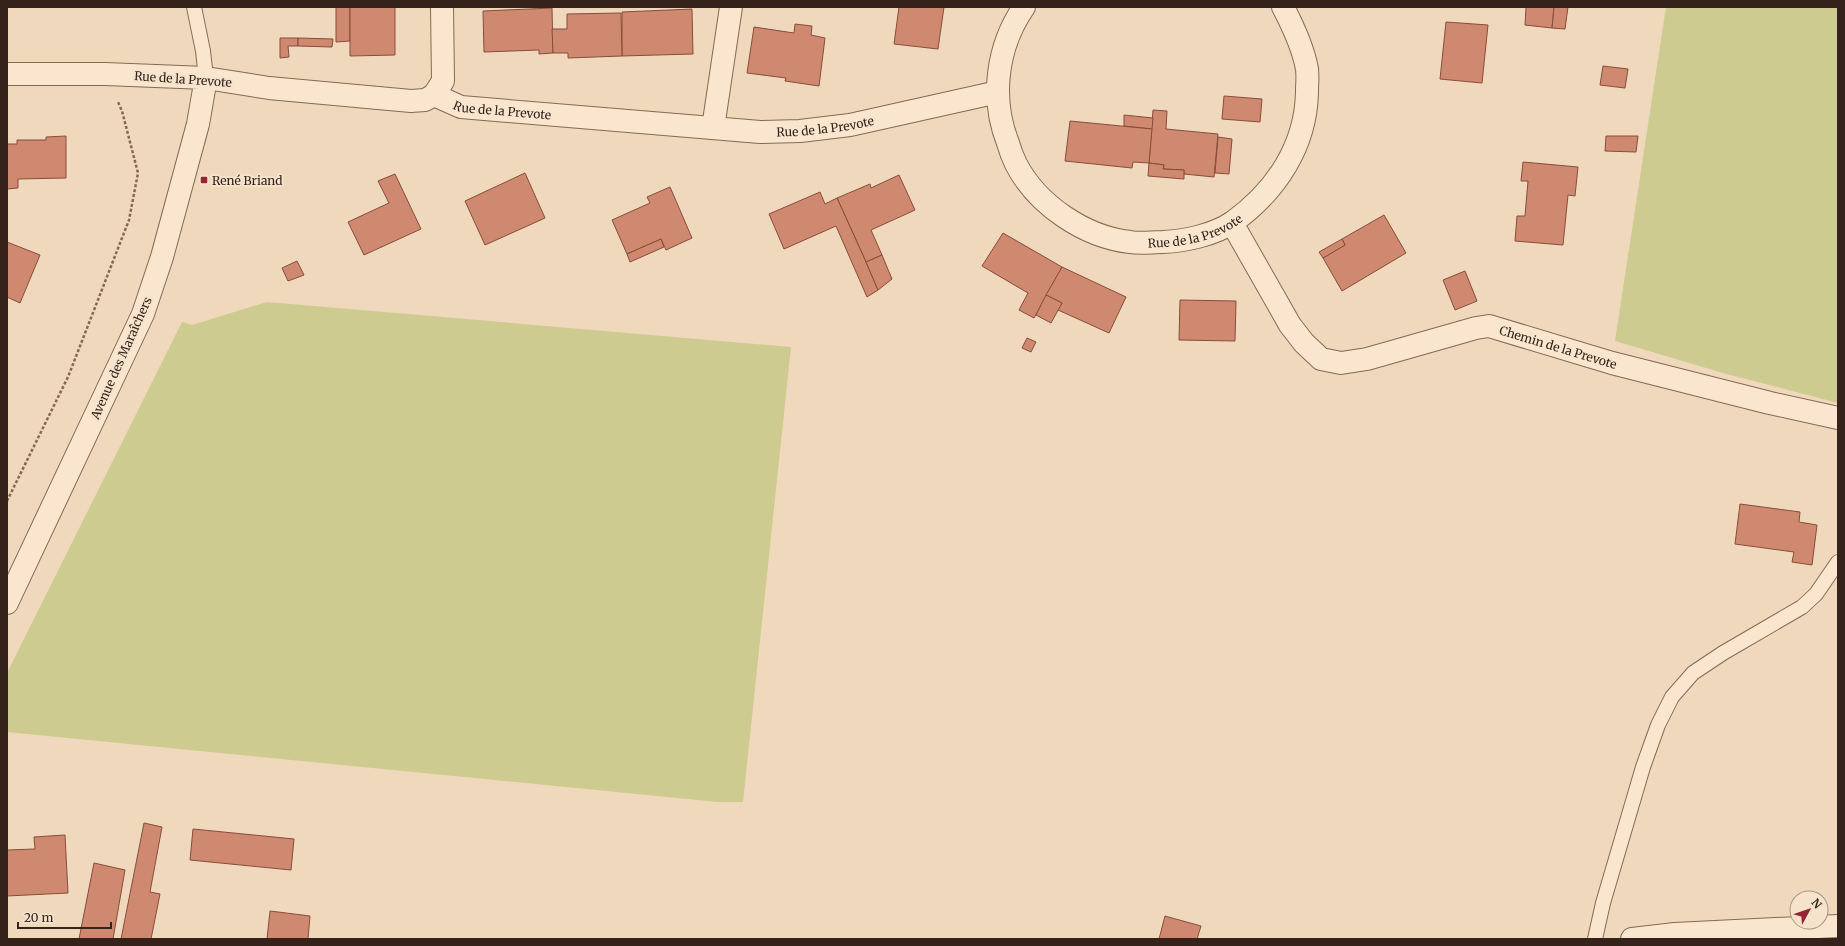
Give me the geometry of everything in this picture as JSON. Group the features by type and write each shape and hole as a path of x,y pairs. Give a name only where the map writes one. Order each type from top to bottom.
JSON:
{"street":[{"path":"434,95 443,81 442,7"},
{"path":"713,128 731,7"},
{"name":"Rue de la Prevote","path":"1024,7 1015,20 1005,43 1000,63 998,92 1003,131 1016,165 1034,190 1054,209 1084,228 1106,237 1130,242 1176,242 1203,236 1232,223 1264,194 1282,172 1298,144 1306,110 1307,69 1294,28 1283,7"},
{"name":"Rue de la Prevote","path":"7,74 105,74 206,78 269,88 411,101 425,100 434,95 461,107 760,132 800,131 843,126 998,92"},
{"name":"Avenue des Maraîchers","path":"7,603 143,314 162,257 190,154 202,106 206,78"},
{"name":"Chemin de la Prevote","path":"1232,223 1290,325 1304,343 1321,359 1341,363 1367,359 1476,328 1489,326 1612,363 1770,403 1838,418"},
{"path":"1632,939 1675,934 1838,926"}],"lane":[{"path":"194,7 204,51 206,78"},
{"path":"1595,939 1603,903 1646,760 1658,725 1672,697 1693,673 1723,653 1802,607 1816,594 1838,562"}],"path":[{"path":"7,501 68,377 130,220 138,173 122,111 105,74"}],"shaded area":[{"path":"1666,7 1838,7 1838,403 1723,373 1615,341"},
{"path":"267,302 791,347 743,802 718,802 7,732 7,673 182,322 192,325"}],"building":[{"path":"336,7 350,7 350,41 336,42"},
{"path":"350,7 395,7 395,55 350,56"},
{"path":"899,7 944,7 938,49 894,44"},
{"path":"1526,7 1554,7 1552,28 1525,25"},
{"path":"1554,7 1568,7 1565,29 1552,28"},
{"path":"552,8 553,53 539,54 539,50 484,52 483,11"},
{"path":"692,9 693,54 622,56 622,12"},
{"path":"621,13 622,56 568,58 568,53 553,53 552,29 567,29 567,14"},
{"path":"1446,22 1488,25 1482,83 1440,79"},
{"path":"795,24 812,26 811,35 825,38 819,86 785,81 786,78 747,73 754,27 794,33"},
{"path":"280,38 298,38 298,46 288,46 289,57 280,58"},
{"path":"298,38 333,39 332,47 298,46"},
{"path":"1603,66 1628,69 1625,88 1600,85"},
{"path":"1224,96 1262,99 1260,122 1222,119"},
{"path":"1153,110 1167,111 1166,129 1218,134 1214,177 1184,174 1184,170 1163,169 1164,165 1149,163"},
{"path":"1124,115 1153,118 1152,129 1124,126"},
{"path":"1070,121 1152,129 1149,163 1133,162 1132,168 1065,161"},
{"path":"66,136 66,178 18,179 18,188 7,189 7,144 17,144 17,140 46,140 46,137"},
{"path":"1606,136 1638,136 1636,152 1605,151"},
{"path":"1218,137 1232,139 1229,174 1215,173"},
{"path":"1523,162 1578,167 1575,196 1568,195 1563,245 1515,241 1517,216 1525,216 1528,181 1521,181"},
{"path":"1149,163 1164,165 1163,169 1184,170 1184,179 1148,176"},
{"path":"525,173 545,218 485,245 465,201"},
{"path":"395,174 421,229 364,255 348,222 389,203 378,181"},
{"path":"899,175 915,210 871,230 882,255 866,262 837,198 870,184 871,188"},
{"path":"670,187 692,238 666,250 661,239 627,254 612,220 650,203 647,197"},
{"path":"820,192 825,204 837,198 866,262 878,290 867,297 836,226 784,249 769,214"},
{"path":"1384,215 1406,253 1342,291 1323,258 1345,245 1342,239"},
{"path":"1003,233 1062,267 1034,318 1019,310 1028,293 982,266"},
{"path":"661,239 664,247 630,262 627,254"},
{"path":"1342,239 1345,245 1323,258 1319,252"},
{"path":"7,242 40,255 20,303 7,297"},
{"path":"882,255 892,279 878,290 866,262"},
{"path":"297,261 304,275 288,281 282,268"},
{"path":"1062,267 1126,297 1109,333 1058,310 1062,303 1046,295"},
{"path":"1465,271 1477,301 1455,310 1443,280"},
{"path":"1046,295 1062,303 1051,323 1036,315"},
{"path":"1180,300 1236,301 1235,341 1179,340"},
{"path":"1027,338 1036,342 1031,352 1022,348"},
{"path":"1740,504 1800,512 1799,522 1817,525 1812,565 1792,562 1794,552 1735,544"},
{"path":"144,823 162,827 150,892 160,894 151,939 121,939"},
{"path":"193,829 294,839 291,870 190,860"},
{"path":"65,835 68,893 7,896 7,850 35,849 34,837"},
{"path":"94,863 125,870 113,939 79,939"},
{"path":"270,911 310,916 308,939 267,939"},
{"path":"1165,916 1201,926 1197,939 1159,939"}],"place":[{"name":"René Briand","path":"204,180"}]}
